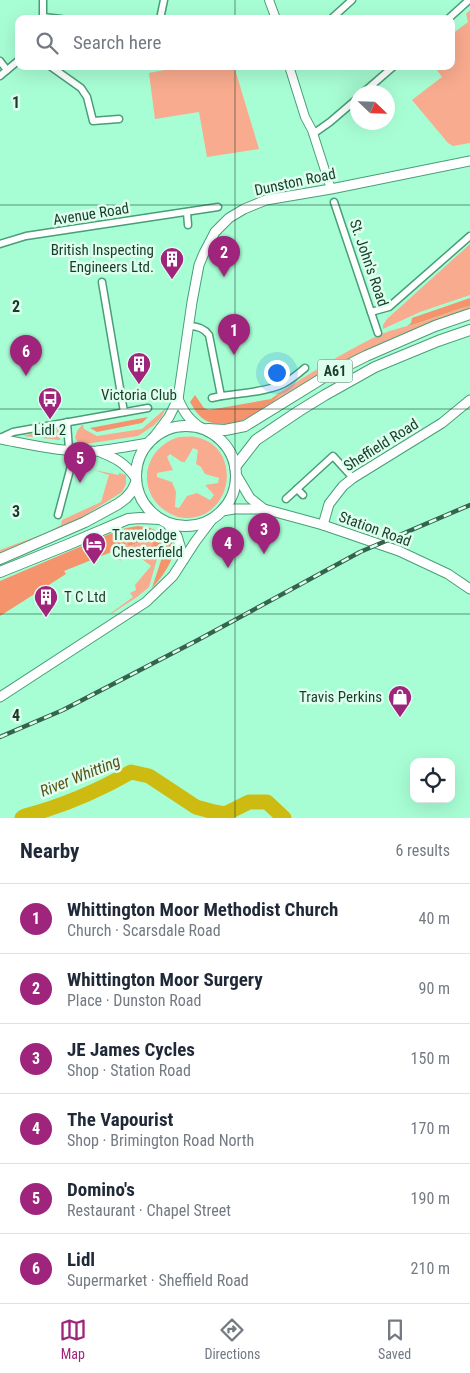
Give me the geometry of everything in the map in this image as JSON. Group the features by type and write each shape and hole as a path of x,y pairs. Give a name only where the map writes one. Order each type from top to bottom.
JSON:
{"highway":[{"name":"A61","path":"202,428 225,430 245,426 334,372 366,356 435,326 470,314"},
{"name":"A61","path":"236,472 256,440 325,395 375,367 470,330"},
{"path":"0,560 85,522 126,498 132,491 141,455 151,440 166,430 189,425 202,428 213,433 223,442 231,454 236,472 235,487 232,496 222,511 213,518 196,525 183,526 163,520 128,519 0,572"},
{"path":"135,480 140,496 148,509 163,520"}],"main road":[{"name":"Dunston Road","path":"151,440 169,417 178,399 199,265 215,232 230,218 244,209 266,200 470,161"},
{"path":"178,399 192,422 202,428"},
{"name":"Sheffield Road","path":"323,525 329,504 343,486 442,423 470,400"},
{"path":"0,439 42,447 98,451 151,440"},
{"path":"98,451 118,460 128,468 135,480"},
{"name":"Station Road","path":"236,472 250,498 264,509"},
{"name":"Station Road","path":"222,511 264,509 323,525 399,551 448,574 470,589"},
{"path":"0,697 146,602 174,576 213,518"},
{"path":"163,520 177,536 184,559"}],"street":[{"path":"42,0 43,15"},
{"path":"161,15 164,0"},
{"path":"269,0 275,15"},
{"path":"335,15 352,0"},
{"path":"452,15 469,0"},
{"path":"0,62 8,70"},
{"path":"0,76 15,64"},
{"path":"56,70 81,88 87,98 93,121 119,119"},
{"path":"290,70 331,189"},
{"path":"372,85 389,70"},
{"path":"313,134 350,105"},
{"name":"St. John's Road","path":"334,202 378,333"},
{"name":"Avenue Road","path":"0,244 26,236 218,208"},
{"path":"187,212 188,225"},
{"path":"372,312 389,307 470,236"},
{"path":"102,282 124,412"},
{"path":"189,326 198,326 205,330 209,336 221,396"},
{"path":"212,398 281,385 305,368"},
{"path":"0,439 13,432 148,408"},
{"path":"58,515 72,450 67,422"},
{"path":"286,499 333,456 353,478"},
{"path":"297,489 303,495"}],"shaded area":[{"path":"470,10 470,143 453,146 448,143 412,100 442,77 437,70 455,70 455,32 468,22 466,14"},
{"path":"164,70 235,70 259,149 207,157 199,112 155,119 149,73"},
{"path":"470,244 470,295 420,312 383,329 387,319"},
{"path":"470,298 470,306 407,326 411,323 412,318"},
{"path":"470,306 470,309 402,334 350,358 266,408 279,393 339,356 375,337"},
{"path":"281,393 261,412 244,420 226,424 209,422 202,418 190,402 195,395 204,408 209,410 271,399"},
{"path":"166,408 161,418 153,426 138,436 85,444 78,442 75,438 77,431 82,425 84,429 97,436 142,429"},
{"path":"148,417 142,423 97,432 90,428"},
{"path":"55,428 61,432 60,440 23,436"},
{"path":"179,437 195,437 210,443 220,453 226,466 227,480 223,494 215,506 203,515 187,518 173,515 158,505 151,495 147,484 147,472 157,451","holes":["193,448 198,450 196,464 201,467 205,474 219,478 218,483 205,485 214,495 210,500 197,493 187,496 179,508 175,507 176,492 172,482 157,477 157,473 173,470 167,457 170,454 185,462"]},
{"path":"94,470 126,475 126,484 122,492 65,528 0,556 0,550 48,532 61,525 62,520 101,502 109,475"},
{"path":"138,526 166,534 157,559 150,553 153,544 151,542 142,541 129,546 127,543 119,549 64,571 66,574 0,616 0,581 112,533"},
{"path":"170,538 173,544 172,557 165,571 152,588 168,539"},
{"path":"142,541 153,544 152,556 157,559 149,587 111,614 133,597 130,593 136,590 135,585 151,566 132,551 120,561 116,550 128,543 129,546"}],"waterway":[{"name":"River Whitting","path":"22,818 79,798 131,772 149,776 196,807 225,814 249,802 267,802 284,818"}],"railway":[{"path":"0,737 63,710 196,641 360,552 470,505"}],"place":[{"name":"Whittington Moor Surgery","path":"224,277"},
{"name":"British Inspecting Engineers Ltd.","path":"172,280"},
{"name":"Whittington Moor Methodist Church","path":"234,355"},
{"name":"Lidl","path":"26,376"},
{"name":"Victoria Club","path":"139,385"},
{"name":"Lidl 2","path":"50,420"},
{"name":"Domino's","path":"80,483"},
{"name":"JE James Cycles","path":"264,554"},
{"name":"Travelodge Chesterfield","path":"94,565"},
{"name":"The Vapourist","path":"228,568"},
{"name":"T C Ltd","path":"46,618"},
{"name":"Travis Perkins","path":"400,718"}]}
